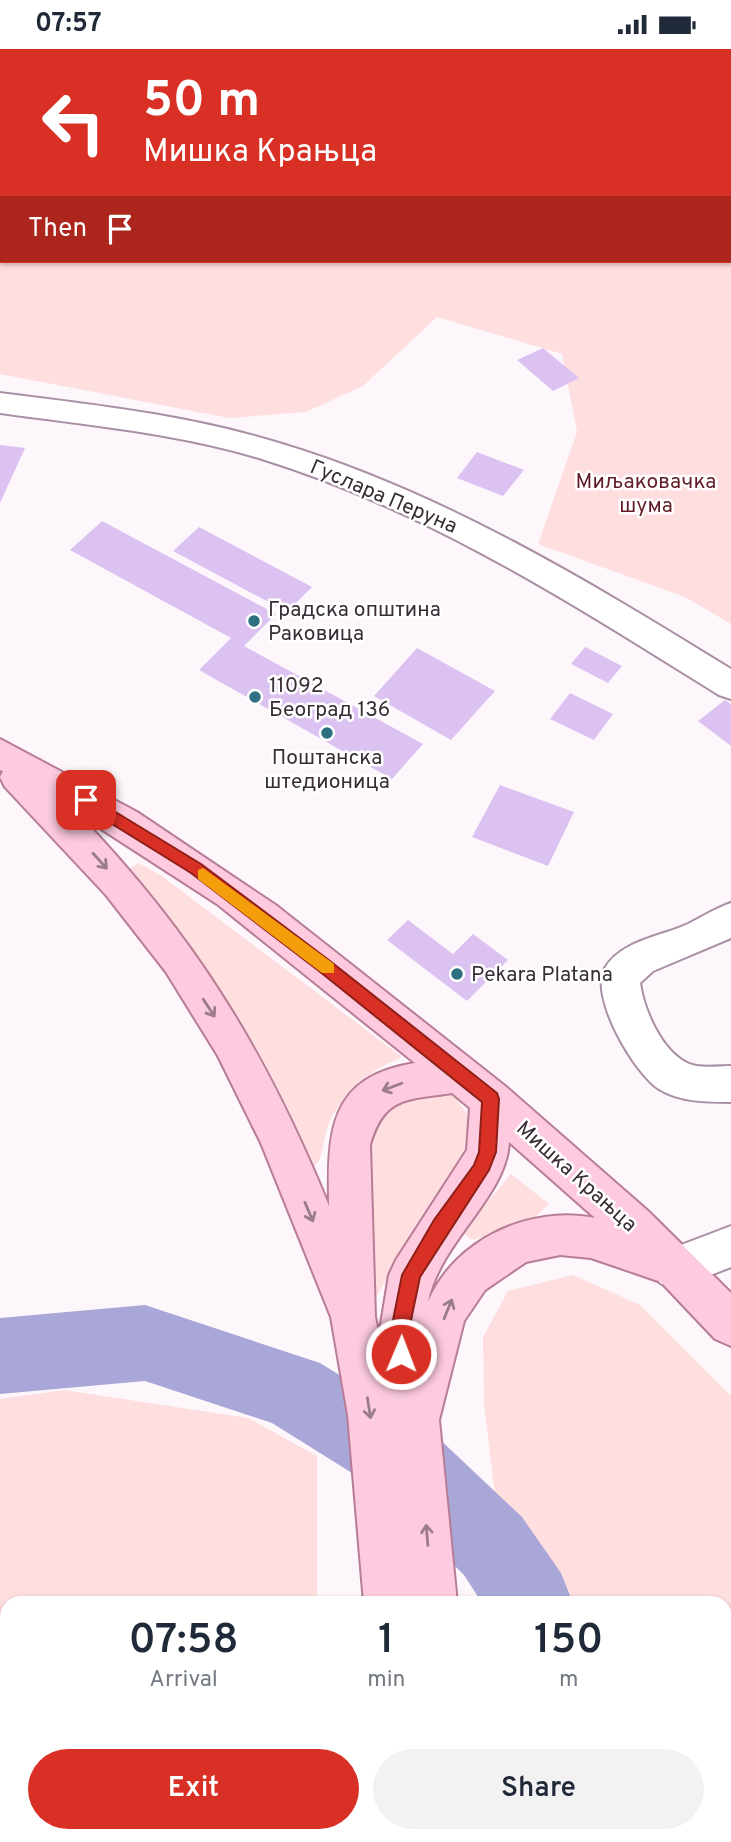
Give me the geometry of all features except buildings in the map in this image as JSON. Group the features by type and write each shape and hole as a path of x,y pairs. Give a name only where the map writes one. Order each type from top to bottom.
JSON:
{"main road":[{"name":"Мишка Крањца","path":"0,753 64,786 196,869 325,966 475,1086 597,1192 731,1324"},
{"path":"0,761 70,827 126,891 171,951 217,1021 255,1087 353,1317"},
{"path":"387,1596 370,1415 353,1317 349,1145 352,1127 359,1111 383,1090 402,1083 475,1086 488,1152 480,1170 422,1253 411,1275 404,1299 401,1354 417,1422 432,1596"},
{"path":"417,1422 446,1310 457,1288 488,1259 545,1238 579,1236 631,1249 675,1268"}],"street":[{"name":"Гуслара Перуна","path":"0,403 120,419 271,451 398,498 441,517 563,583 731,686"},
{"path":"731,919 700,936 639,960 620,978 621,996 628,1014 648,1048 671,1075 701,1084 731,1084"},
{"path":"675,1268 731,1246"}],"green space":[{"name":"Миљаковачка шума","path":"0,263 731,263 731,624 685,597 538,544 577,432 562,354 437,317 363,386 306,412 229,418 0,374"},
{"path":"138,863 162,876 402,1057 379,1068 350,1091 329,1123 321,1157 309,1169 129,869"},
{"path":"440,1091 455,1097 467,1114 470,1128 467,1161 411,1239 373,1302 363,1176 368,1130 375,1114 388,1103"},
{"path":"511,1174 549,1204 529,1223 472,1240 464,1234 465,1228"},
{"path":"573,1275 640,1305 731,1396 731,1596 544,1596 499,1527 484,1405 483,1337 508,1291"},
{"path":"64,1390 248,1418 317,1456 317,1596 0,1596 0,1399"}],"waterway":[{"path":"0,1356 145,1343 292,1391 404,1460 493,1546 526,1596"}],"slow traffic":[{"path":"203,874 328,968"}],"place":[{"name":"Градска општина Раковица","path":"254,621"},
{"name":"11092 Београд 136","path":"255,697"},
{"name":"Поштанска штедионица","path":"327,733"},
{"name":"Pekara Platana","path":"457,974"}],"route":[{"path":"86,800 196,869 325,966 491,1099 488,1152 480,1170 422,1253 411,1275 404,1299 401,1354"}]}
